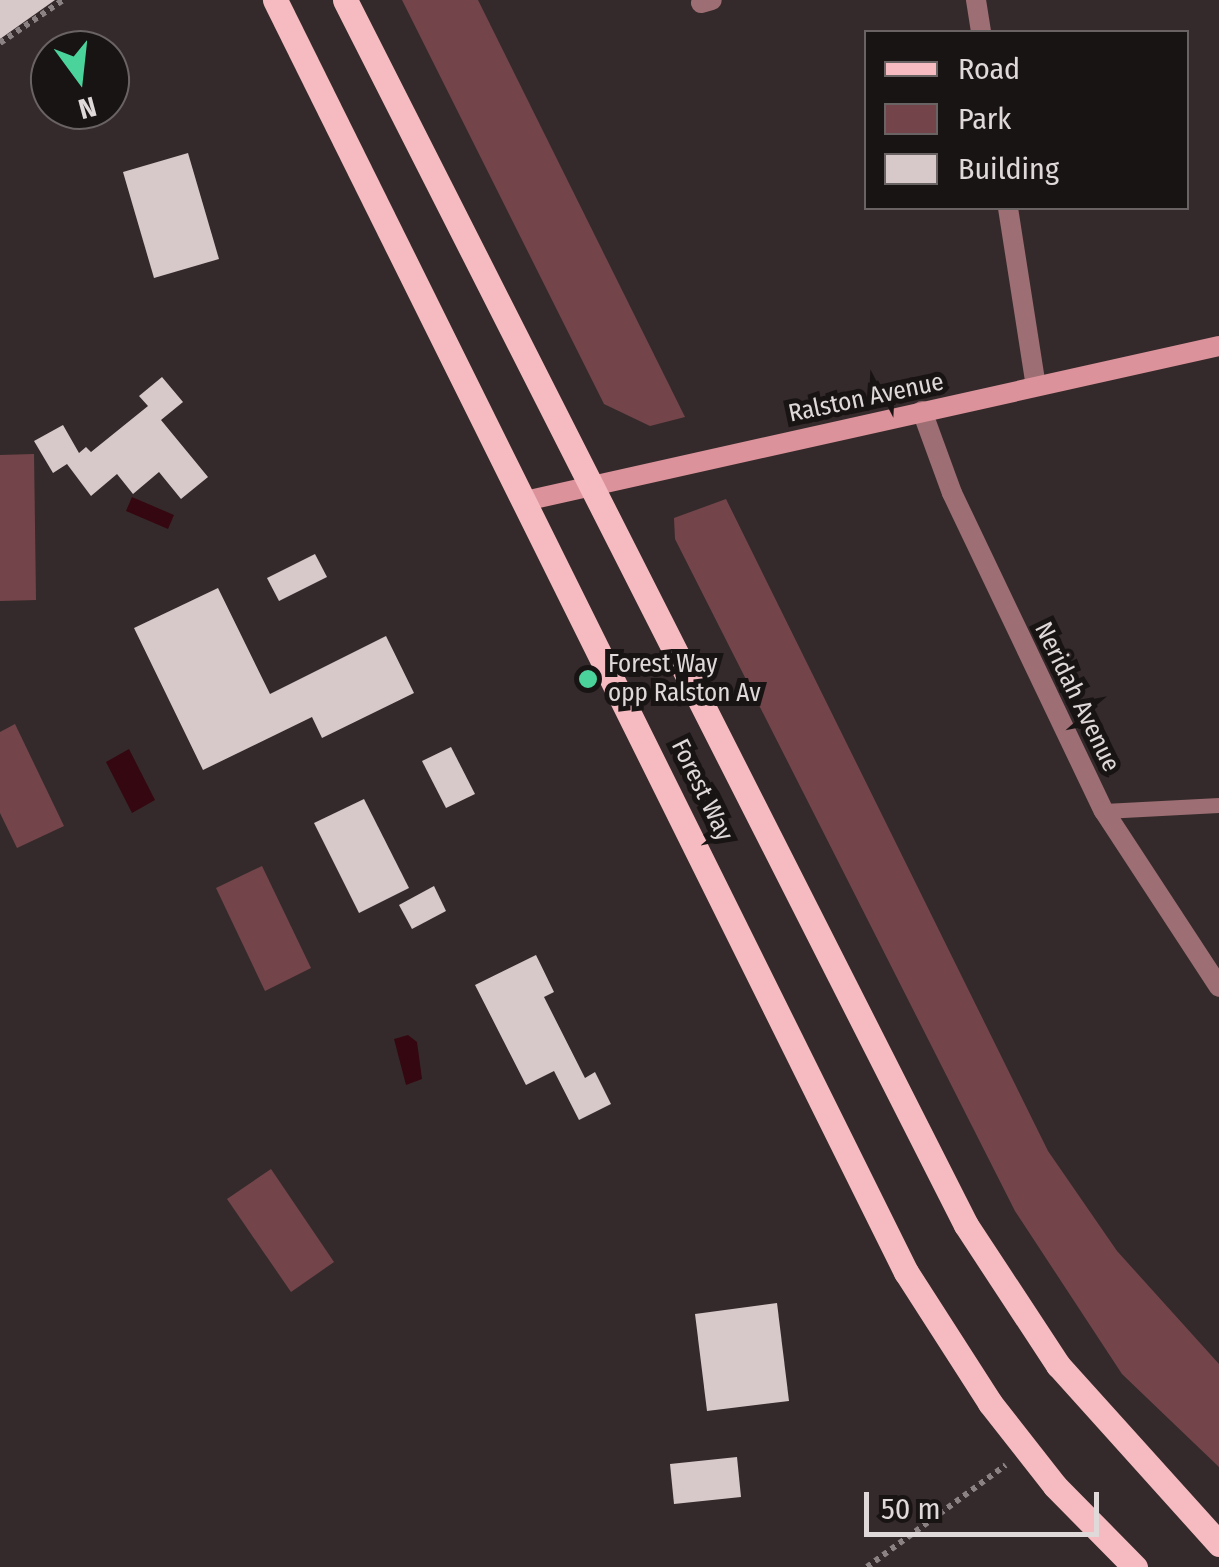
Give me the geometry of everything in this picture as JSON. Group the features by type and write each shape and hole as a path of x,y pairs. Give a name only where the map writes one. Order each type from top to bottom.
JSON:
{"main road":[{"name":"Forest Way","path":"275,0 850,1167 906,1272 1030,1453 1135,1567"},
{"name":"Forest Way","path":"345,0 966,1225 1058,1365 1219,1544"}],"street":[{"path":"976,0 981,30"},
{"path":"1008,210 1036,386"},
{"name":"Ralston Avenue","path":"525,501 1219,346"},
{"name":"Neridah Avenue","path":"922,411 952,493 1104,811 1219,987"}],"lane":[{"path":"1104,811 1219,805"}],"path":[{"path":"0,43 63,0"},
{"path":"867,1567 959,1495 1030,1453"}],"green space":[{"path":"402,0 478,0 685,417 650,426 604,404"},
{"path":"34,454 36,600 0,601 0,455"},
{"path":"726,499 1048,1151 1117,1251 1219,1364 1219,1467 1122,1374 1015,1211 675,539 674,518"},
{"path":"15,724 64,826 17,848 0,813 0,732"},
{"path":"262,866 311,968 265,991 216,888"},
{"path":"271,1169 334,1262 291,1292 227,1199"}],"shaded area":[{"path":"132,497 174,515 168,529 126,511"},
{"path":"129,749 155,800 132,813 106,762"},
{"path":"408,1035 417,1042 422,1079 406,1085 394,1039"}],"building":[{"path":"0,0 55,0 0,39"},
{"path":"188,153 219,259 154,278 123,172"},
{"path":"162,377 183,402 161,420 208,477 181,499 159,472 133,494 117,474 91,496 67,464 53,473 34,441 63,425 79,453 86,447 91,452 148,406 139,396"},
{"path":"315,554 327,577 279,601 267,578"},
{"path":"218,588 270,694 386,636 414,693 322,738 312,717 203,770 134,628"},
{"path":"451,747 475,794 446,808 422,761"},
{"path":"364,799 409,888 359,913 314,823"},
{"path":"434,886 446,911 412,929 399,905"},
{"path":"536,955 554,992 544,997 585,1078 595,1072 611,1104 579,1120 554,1071 526,1085 475,985"},
{"path":"777,1303 789,1401 707,1411 695,1314"},
{"path":"737,1457 741,1497 674,1504 670,1464"}],"place":[{"name":"Forest Way opp Ralston Av","path":"588,679"}]}
